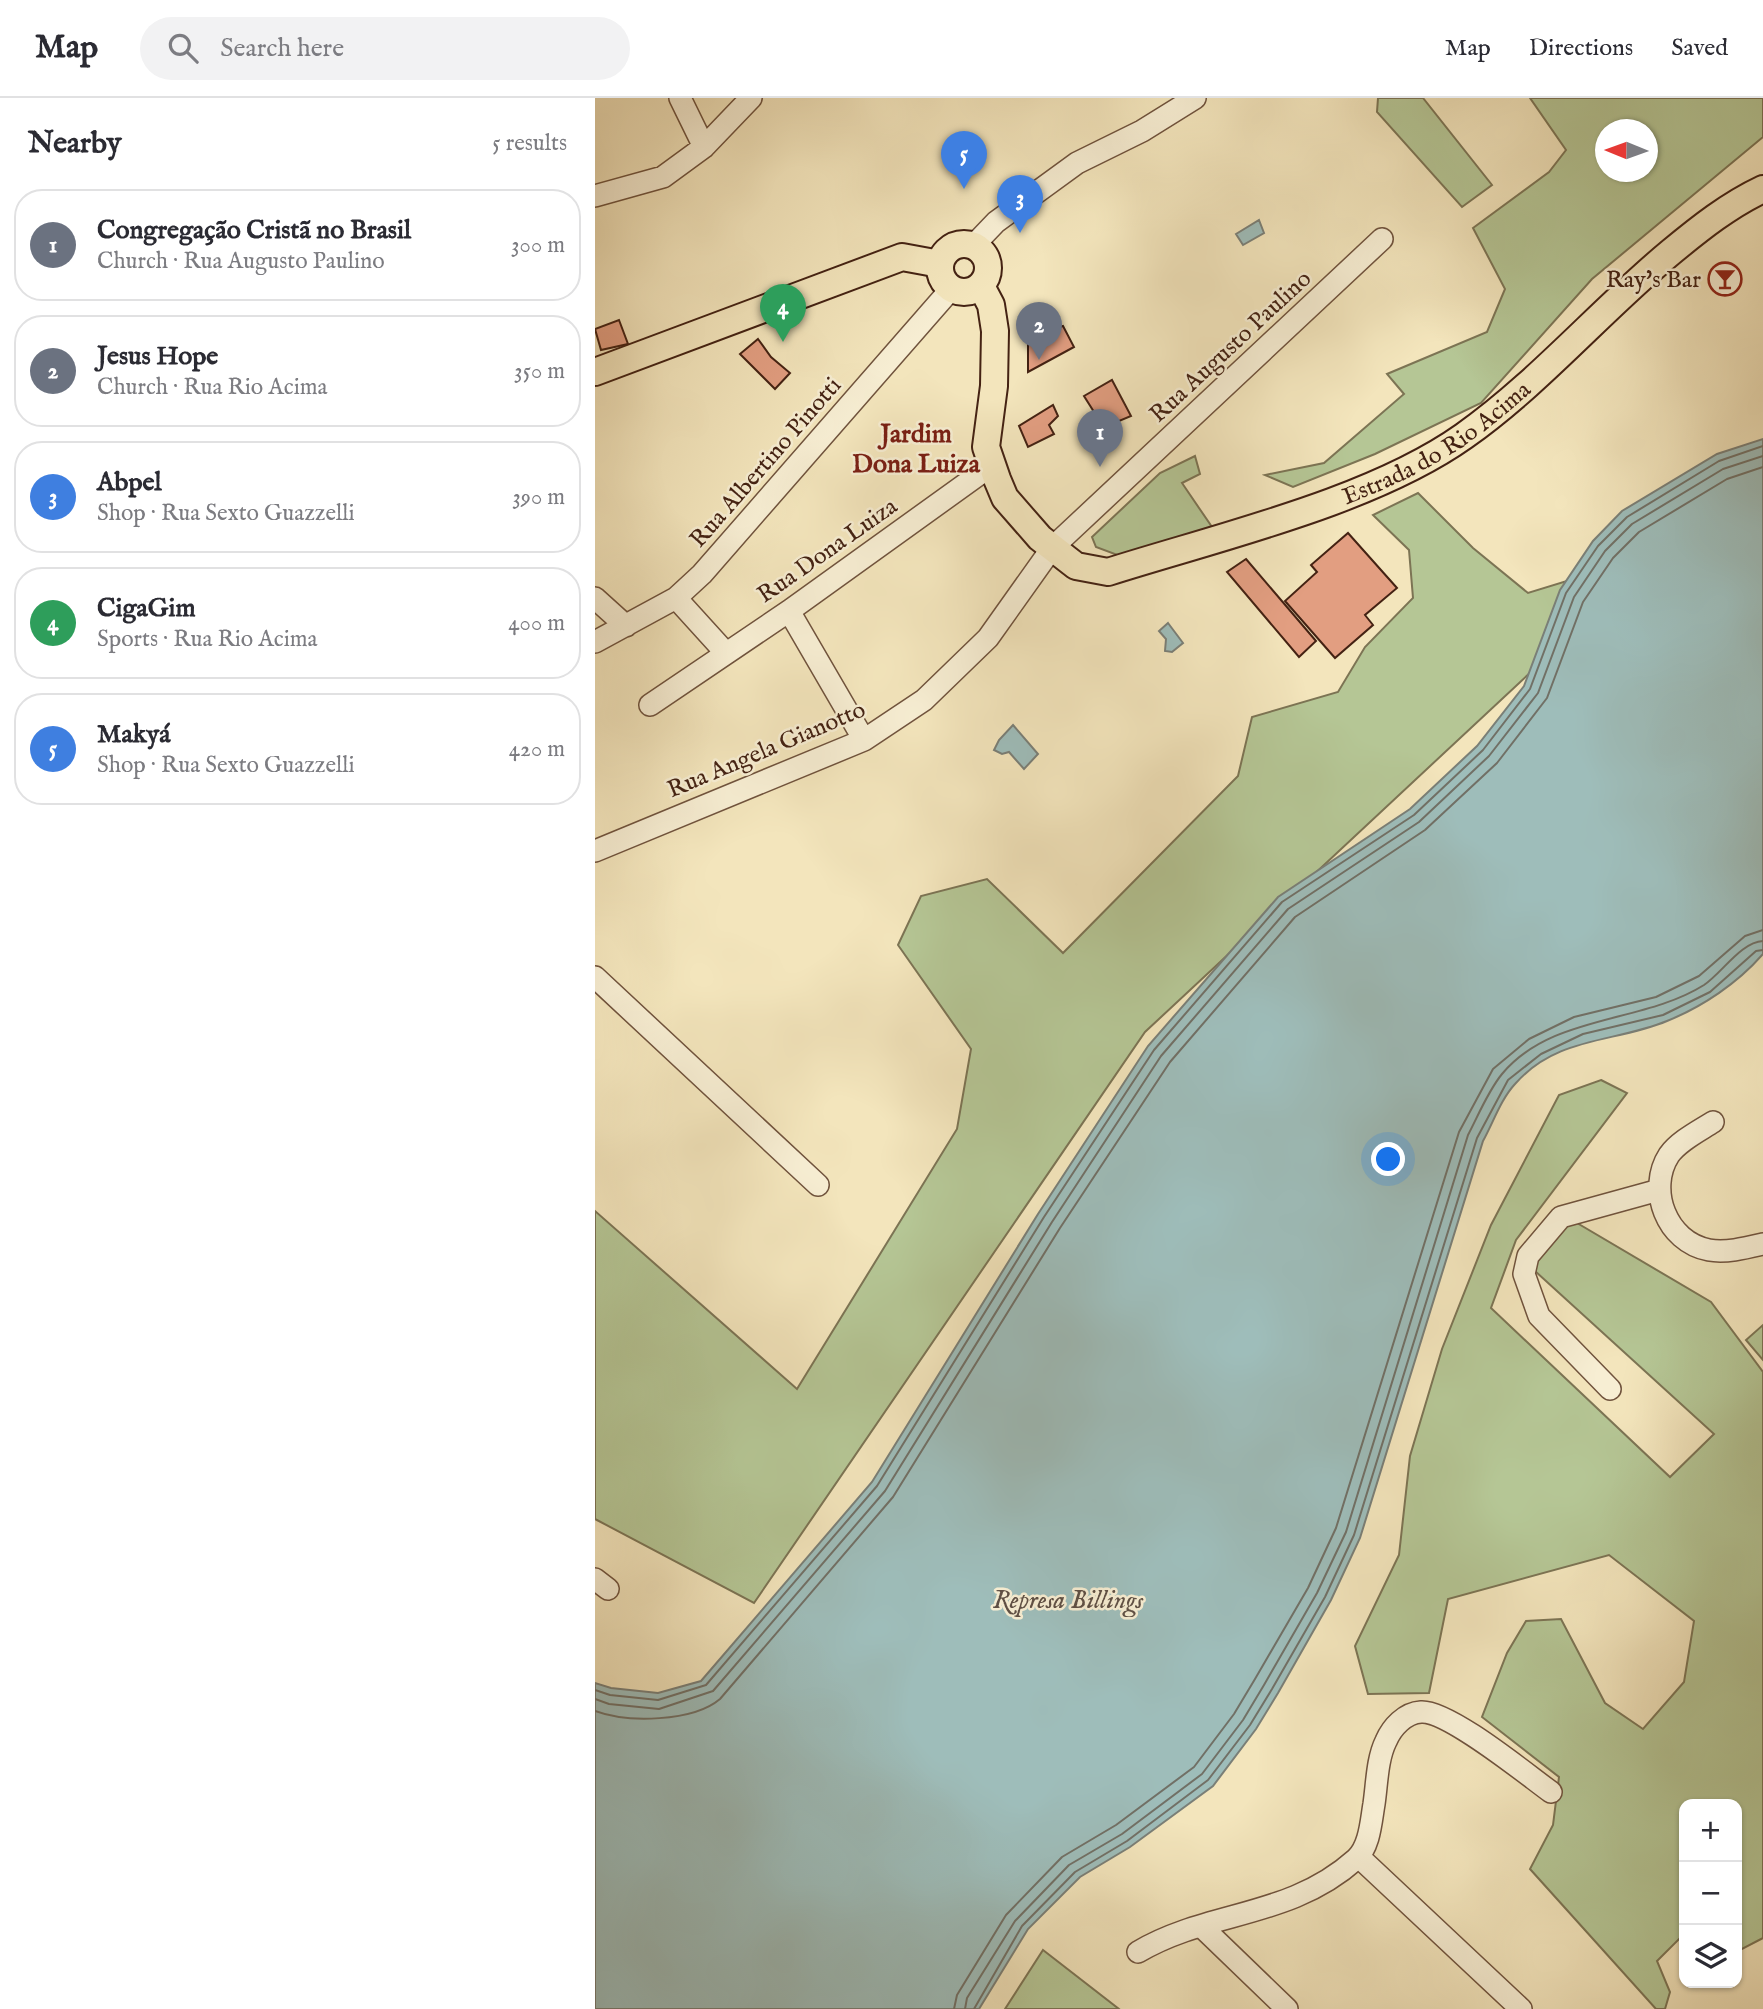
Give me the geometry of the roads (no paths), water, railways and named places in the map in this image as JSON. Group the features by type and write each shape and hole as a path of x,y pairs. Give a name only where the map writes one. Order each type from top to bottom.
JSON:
{"main road":[{"name":"Estrada do Rio Acima","path":"981,286 991,305 995,331 994,386 986,447 1005,498 1052,548 1076,566 1108,572 1309,509 1422,461 1480,424 1632,285 1699,229 1763,189"},
{"path":"966,244 973,246 980,250 987,264 988,272 981,286 967,292 951,289 941,277 940,264 950,248 966,244"},
{"path":"595,372 902,257 940,264"}],"street":[{"path":"680,98 704,147"},
{"path":"595,196 663,177 704,147 751,98"},
{"path":"973,246 996,222 1077,163 1142,131 1195,98"},
{"name":"Rua Augusto Paulino","path":"1052,548 1382,239"},
{"name":"Rua Albertino Pinotti","path":"595,642 676,598 702,574 951,289"},
{"name":"Rua Dona Luiza","path":"650,705 789,611 992,465"},
{"name":"Rua Angela Gianotto","path":"595,851 864,740 924,700 988,638 1052,548"},
{"path":"595,598 626,626"},
{"path":"676,598 725,652"},
{"path":"789,611 864,740"},
{"path":"595,977 818,1185"},
{"path":"1713,1122 1670,1153 1660,1174 1658,1190 1663,1211 1689,1242 1708,1250 1728,1250 1763,1244"},
{"path":"1610,1389 1539,1316 1524,1274 1528,1256 1561,1217 1658,1190"},
{"path":"1138,1952 1161,1938 1297,1897 1359,1857 1369,1835 1385,1742 1395,1726 1408,1715 1420,1712 1447,1718 1551,1792"},
{"path":"1359,1857 1521,2009"},
{"path":"1202,1927 1287,2009"}],"water":[{"path":"1259,220 1264,233 1243,245 1236,234"},
{"name":"Represa Billings","path":"1763,439 1763,954 1731,984 1693,1009 1647,1028 1587,1043 1549,1057 1531,1068 1506,1097 1483,1141 1360,1538 1331,1600 1256,1729 1213,1786 1130,1847 1080,1877 1028,1929 979,2009 595,2009 595,1683 611,1688 658,1693 701,1681 872,1482 1038,1214 1148,1046 1278,897 1410,809 1477,746 1524,686 1560,590 1593,541 1622,511 1717,454"},
{"path":"1168,623 1183,643 1172,652 1165,651 1166,639 1159,631"},
{"path":"1013,725 1038,754 1024,769 1009,752 1002,754 994,750"}],"place":[{"name":"Makyá","path":"964,189"},
{"name":"Abpel","path":"1020,233"},
{"name":"Ray's Bar","path":"1725,279"},
{"name":"CigaGim","path":"783,342"},
{"name":"Jesus Hope","path":"1039,360"},
{"name":"Congregação Cristã no Brasil","path":"1100,467"}],"district":[{"name":"Jardim Dona Luiza","path":"916,448"}]}
